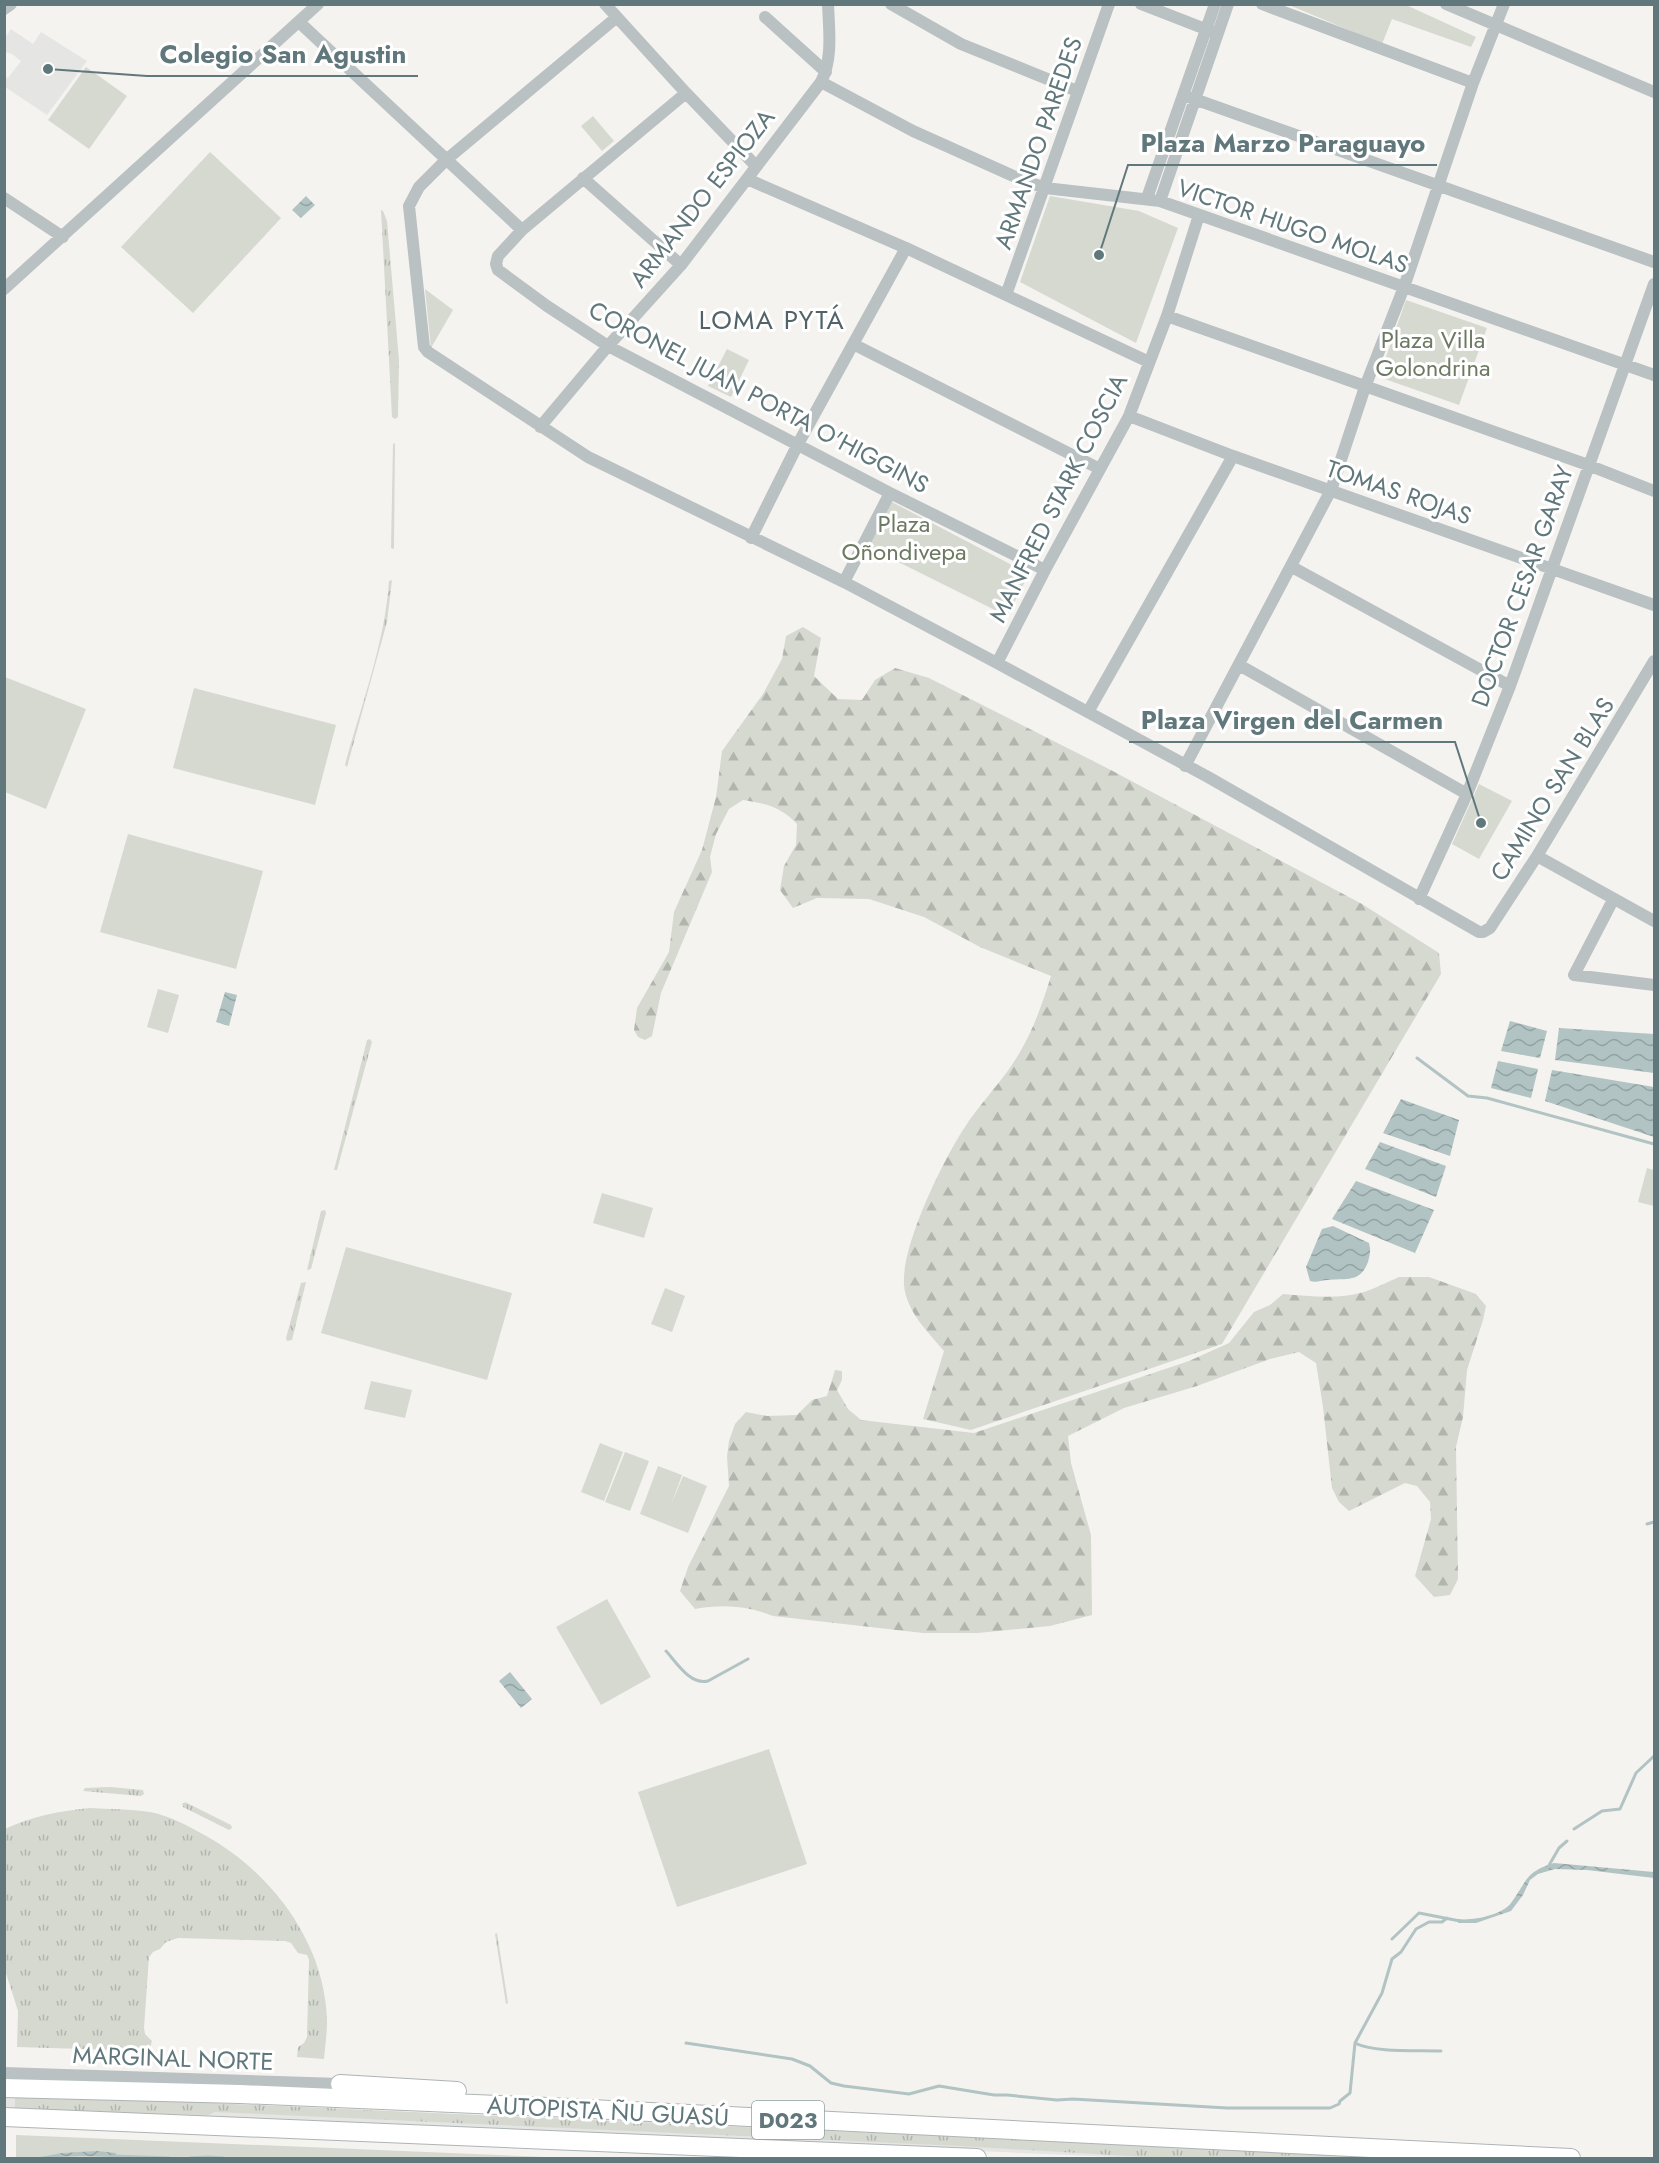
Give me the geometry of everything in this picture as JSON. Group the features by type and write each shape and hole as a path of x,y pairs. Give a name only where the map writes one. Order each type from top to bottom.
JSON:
{"highway":[{"path":"340,2084 507,2094 571,2108"},
{"name":"AUTOPISTA ÑU GUASÚ","path":"4,2088 571,2108 1571,2158"},
{"name":"AUTOPISTA ÑU GUASÚ","path":"4,2117 977,2158"}],"street":[{"path":"4,9 12,4"},
{"path":"299,4 315,8"},
{"path":"605,4 686,93 756,165"},
{"path":"823,77 829,52 828,4"},
{"path":"891,4 961,44 1077,91"},
{"name":"ARMANDO PAREDES","path":"1006,296 1109,4"},
{"path":"1141,4 1212,32"},
{"path":"1212,32 1215,4"},
{"path":"1147,198 1189,97 1212,32 1228,4"},
{"path":"1262,4 1473,83"},
{"path":"1446,4 1654,92"},
{"path":"1185,766 1331,490 1365,387 1404,287 1473,83 1503,4"},
{"path":"4,290 315,8"},
{"path":"617,17 446,160 419,187 409,206 424,347 428,352 588,457 844,582 997,663 1208,777 1419,899"},
{"name":"VICTOR HUGO MOLAS","path":"765,17 823,77 913,131 1000,171 1045,188 1160,201 1654,375"},
{"path":"299,22 522,230 686,93"},
{"name":"ARMANDO ESPIOZA","path":"540,426 681,265 823,77"},
{"path":"1189,97 1654,262"},
{"path":"1160,201 1189,97"},
{"path":"583,178 681,265"},
{"path":"747,179 906,248 1149,362"},
{"path":"4,198 63,237"},
{"name":"MANFRED STARK COSCIA","path":"997,663 1129,416 1167,316 1199,215"},
{"name":"CORONEL JUAN PORTA O'HIGGINS","path":"522,230 501,252 496,264 498,270 608,346 890,493 1045,570"},
{"path":"751,538 798,444 906,248"},
{"name":"DOCTOR CESAR GARAY","path":"1419,899 1467,794 1510,686 1654,284"},
{"path":"1167,316 1588,465 1654,491"},
{"path":"853,344 1100,469"},
{"name":"TOMAS ROJAS","path":"1129,416 1233,456 1654,605"},
{"path":"1088,712 1233,456"},
{"path":"844,582 890,493"},
{"path":"1292,567 1510,686"},
{"path":"1239,665 1467,794"},
{"name":"CAMINO SAN BLAS","path":"1419,899 1479,932 1490,928 1537,856 1653,666"},
{"path":"1537,856 1654,921"},
{"path":"1613,900 1574,975 1654,985"},
{"name":"MARGINAL NORTE","path":"4,2073 340,2084"}],"shaded area":[{"path":"11,29 33,44 41,32 87,61 47,115 5,87 5,76 8,78 21,61 5,52 5,38"},
{"path":"5,2095 983,2136 1443,2158 1139,2158 5,2109"}],"green space":[{"path":"1289,5 1406,5 1476,37 1471,47 1392,19 1382,44"},
{"path":"86,67 127,96 89,149 48,120"},
{"path":"593,116 614,141 602,151 581,126"},
{"path":"210,152 281,218 193,313 121,247"},
{"path":"1050,196 1139,211 1178,228 1136,343 1020,282"},
{"path":"381,210 387,221 399,360 398,417 395,419 392,417"},
{"path":"425,289 453,310 431,348"},
{"name":"Plaza Villa Golondrina","path":"1406,300 1487,328 1459,405 1379,377"},
{"path":"727,349 749,360 731,397 708,386"},
{"path":"395,443 393,549 391,548 393,444"},
{"name":"Plaza Oñondivepa","path":"892,502 1029,574 1007,616 868,547"},
{"path":"392,580 387,622 347,767 345,765 378,651 389,581"},
{"path":"803,627 821,638 814,676 838,699 862,700 875,680 895,668 929,678 1107,768 1362,904 1439,953 1441,974 1222,1344 971,1430 923,1419 944,1351 919,1321 906,1295 905,1267 910,1246 927,1198 950,1152 971,1118 1015,1061 1038,1015 1051,976 980,947 924,917 869,899 817,898 793,908 780,890 784,866 796,845 797,824 778,810 743,800 729,809 716,834 710,857 712,872 661,993 652,1036 645,1040 638,1037 634,1030 637,1008 669,952 674,912 702,850 716,797 722,751 763,694 782,659 786,636"},
{"path":"5,677 86,709 46,809 5,792"},
{"path":"194,688 336,725 315,805 173,768"},
{"path":"1479,784 1512,801 1479,859 1452,844"},
{"path":"128,834 263,871 236,969 100,932"},
{"path":"158,989 179,995 168,1033 147,1027"},
{"path":"370,1039 372,1042 337,1170 334,1170 367,1040"},
{"path":"1647,1168 1654,1170 1654,1206 1638,1202"},
{"path":"602,1193 653,1208 644,1238 593,1223"},
{"path":"325,1210 311,1269 307,1270 321,1211"},
{"path":"346,1247 512,1293 487,1380 321,1333"},
{"path":"1399,1277 1429,1277 1476,1294 1486,1306 1467,1370 1463,1417 1456,1447 1458,1579 1450,1595 1434,1597 1415,1576 1431,1519 1430,1502 1417,1486 1405,1483 1349,1511 1339,1502 1332,1488 1316,1363 1299,1352 1270,1359 1197,1386 1124,1408 1068,1436 1071,1463 1091,1535 1092,1615 1050,1626 978,1633 923,1633 773,1616 735,1607 695,1609 680,1591 688,1567 729,1486 727,1457 729,1441 735,1424 746,1412 767,1416 797,1415 812,1400 827,1396 835,1370 842,1371 842,1380 837,1390 848,1409 861,1420 974,1433 1189,1361 1229,1343 1254,1312 1270,1305 1283,1294 1344,1296 1364,1292"},
{"path":"306,1282 292,1340 287,1341 301,1283"},
{"path":"665,1288 685,1296 672,1332 651,1324"},
{"path":"371,1381 412,1390 405,1418 364,1409"},
{"path":"600,1443 623,1452 604,1501 581,1492"},
{"path":"625,1452 649,1461 630,1511 605,1502"},
{"path":"658,1466 682,1475 671,1505 683,1476 707,1486 688,1533 640,1514"},
{"path":"607,1599 651,1677 601,1705 556,1627"},
{"path":"769,1749 807,1864 677,1907 638,1792"},
{"path":"110,1787 143,1790 144,1794 141,1796 83,1791 85,1788"},
{"path":"185,1802 231,1825 232,1828 229,1830 183,1807 182,1804"},
{"path":"90,1808 150,1812 180,1822 232,1852 274,1891 306,1939 317,1966 324,1993 327,2022 324,2059 297,2057 298,2047 307,2037 309,1960 307,1955 298,1953 291,1943 285,1941 178,1938 166,1942 160,1949 153,1952 149,1957 144,2028 145,2034 152,2041 149,2051 17,2047 18,2011 5,1970 5,1829 46,1815"},
{"path":"497,1933 508,2003 506,2004 495,1934"},
{"path":"15,2094 1428,2158 1145,2157 959,2146 215,2112 208,2115 15,2110"},
{"path":"16,2135 571,2158 16,2158"}],"water":[{"path":"306,196 315,205 301,218 292,210"},
{"path":"225,992 237,995 229,1026 216,1022"},
{"path":"1510,1021 1547,1031 1540,1058 1501,1051"},
{"path":"1559,1028 1654,1034 1654,1073 1555,1060"},
{"path":"1498,1061 1538,1069 1531,1098 1491,1088"},
{"path":"1552,1070 1654,1087 1654,1137 1545,1101"},
{"path":"1401,1099 1459,1120 1450,1156 1383,1133"},
{"path":"1380,1142 1446,1166 1436,1197 1365,1169"},
{"path":"1356,1181 1434,1210 1415,1253 1332,1219"},
{"path":"1333,1226 1369,1243 1368,1262 1361,1273 1352,1278 1310,1281 1306,1267 1322,1229"},
{"path":"510,1672 532,1699 521,1708 499,1681"},
{"path":"1554,1863 1654,1872 1654,1878 1587,1870 1555,1869 1538,1874 1530,1880 1523,1895 1511,1911 1476,1923 1458,1923 1458,1919 1479,1918 1501,1911 1511,1903 1532,1874"},
{"path":"97,2151 116,2153 115,2157 35,2158 62,2153"}],"waterway":[{"path":"1417,1058 1468,1096 1487,1098 1654,1144"},
{"path":"1647,1524 1654,1522"},
{"path":"666,1651 684,1672 695,1680 701,1681 708,1681 748,1659"},
{"path":"1574,1829 1602,1811 1620,1809 1636,1773 1654,1756"},
{"path":"1548,1867 1559,1848 1567,1841"},
{"path":"1392,1939 1419,1913 1460,1921"},
{"path":"686,2043 792,2059 810,2066 831,2083 909,2094 939,2086 994,2095 1057,2100 1227,2108 1330,2108 1339,2104 1350,2093 1355,2043 1382,1993 1392,1959 1401,1952 1416,1929 1429,1922 1442,1922 1447,1918"},
{"path":"1355,2043 1384,2050 1441,2051"},
{"path":"112,2156 169,2158"},
{"path":"190,2158 223,2158"}],"place":[{"name":"Colegio San Agustin","path":"48,69"},
{"name":"Plaza Marzo Paraguayo","path":"1099,255"},
{"name":"Plaza Virgen del Carmen","path":"1481,823"}],"district":[{"name":"LOMA PYTÁ","path":"772,320"}]}
